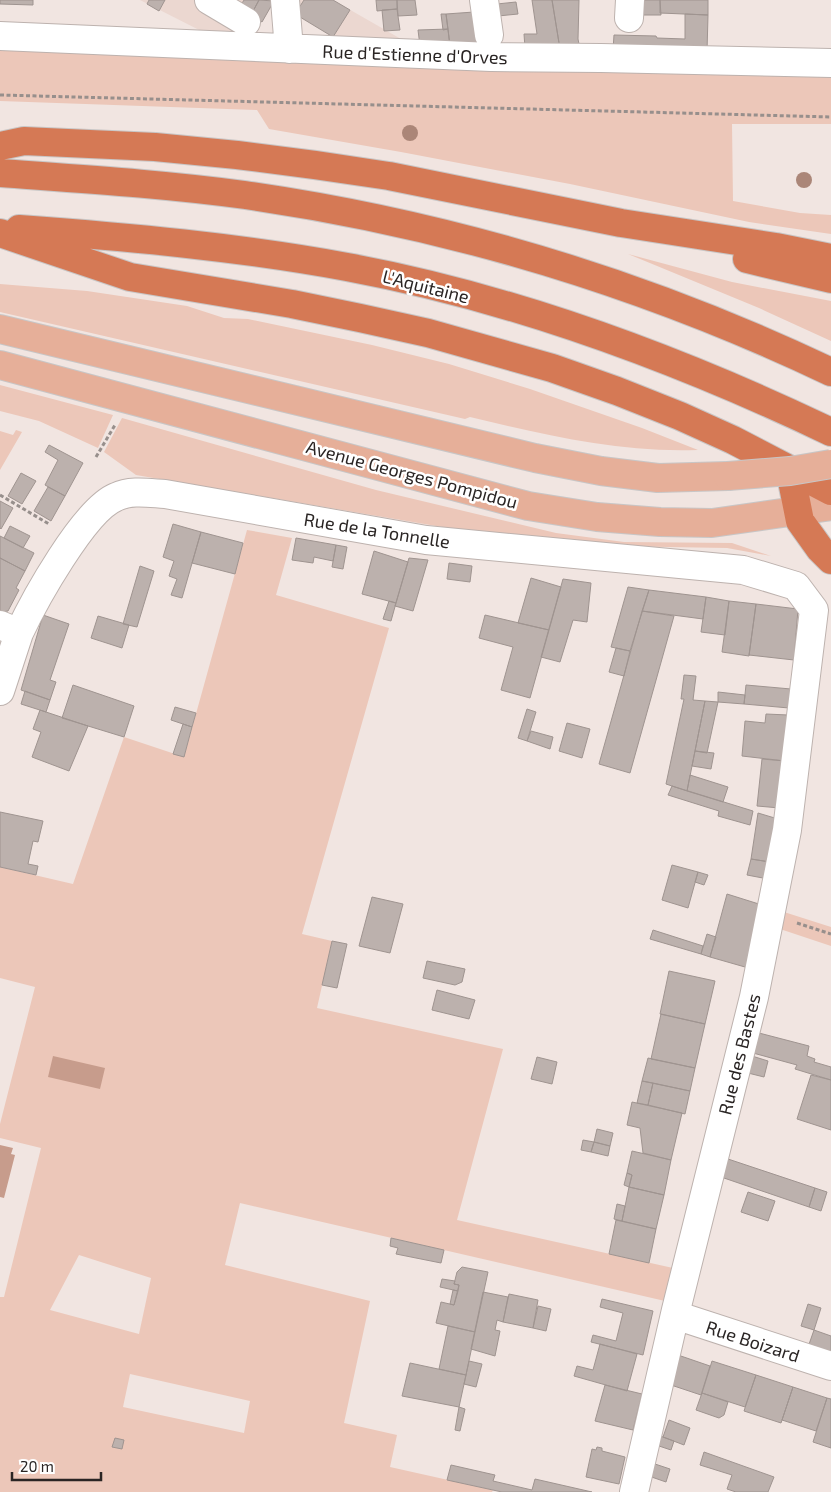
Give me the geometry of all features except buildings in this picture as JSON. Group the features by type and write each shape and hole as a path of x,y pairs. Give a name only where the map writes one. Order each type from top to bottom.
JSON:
{"highway":[{"path":"0,146 24,141 155,147 257,157 389,176 621,223 776,247 831,258"},
{"path":"0,173 131,182 246,195 359,214 472,240 582,272 691,312 831,372"},
{"path":"621,223 771,266 831,279"},
{"name":"L'Aquitaine","path":"0,228 126,237 238,250 348,267 458,292 565,324 672,361 831,432"},
{"path":"0,233 130,277 292,304 360,318 428,333 552,368 617,390 680,416 733,440 831,491"},
{"path":"790,470 800,521 820,549 831,560"}],"main road":[{"path":"0,329 535,458 600,471 658,478 728,476 831,464"},
{"name":"Avenue Georges Pompidou","path":"0,365 528,506 597,517 660,522 712,522 831,506"}],"street":[{"path":"209,0 246,22"},
{"path":"285,0 290,49"},
{"path":"484,0 489,35"},
{"name":"Rue d'Estienne d'Orves","path":"0,36 492,57 831,63"},
{"name":"Rue de la Tonnelle","path":"0,691 10,629 35,600 60,560 88,521 115,497 137,492 165,494 426,540 743,570 796,586 814,610"},
{"name":"Rue des Bastes","path":"634,1492 675,1315 754,997 787,830 814,610"},
{"name":"Rue Boizard","path":"675,1315 831,1366"}],"path":[{"path":"0,95 831,117"},
{"path":"96,457 116,423"},
{"path":"0,495 52,526"},
{"path":"770,914 831,934"}],"shaded area":[{"path":"140,0 333,0 401,39 344,43 274,1 253,36 211,36"},
{"path":"0,45 831,75 831,124 732,124 733,201 800,213 831,215 831,234 749,222 570,184 269,129 257,110 0,101"},
{"path":"628,254 732,282 831,301 831,341 759,308"},
{"path":"0,284 87,291 187,306 224,318 248,319 372,345 449,364 530,389 642,428 698,450 640,449 611,446 470,417 465,419 0,312"},
{"path":"0,385 113,415 98,448 39,421 0,411"},
{"path":"122,418 376,490 556,533 624,542 732,543 771,556 727,548 609,546 454,529 136,475 104,452"},
{"path":"16,430 22,432 0,470 0,431 13,435"},
{"path":"247,530 292,538 276,595 389,628 302,934 332,941 317,1008 503,1049 457,1220 673,1268 665,1301 240,1203 225,1265 370,1301 344,1423 397,1435 390,1467 493,1490 492,1492 0,1492 0,1297 4,1297 41,1148 0,1138 0,1124 35,987 0,978 0,867 73,884 124,737 184,757","holes":["79,1255 151,1278 139,1334 50,1310","130,1374 250,1401 244,1433 123,1407"]},
{"path":"784,912 831,927 831,946 780,929"},
{"path":"53,1056 105,1068 100,1089 48,1077"},
{"path":"0,1145 13,1148 11,1154 15,1155 4,1198 0,1197"}]}
